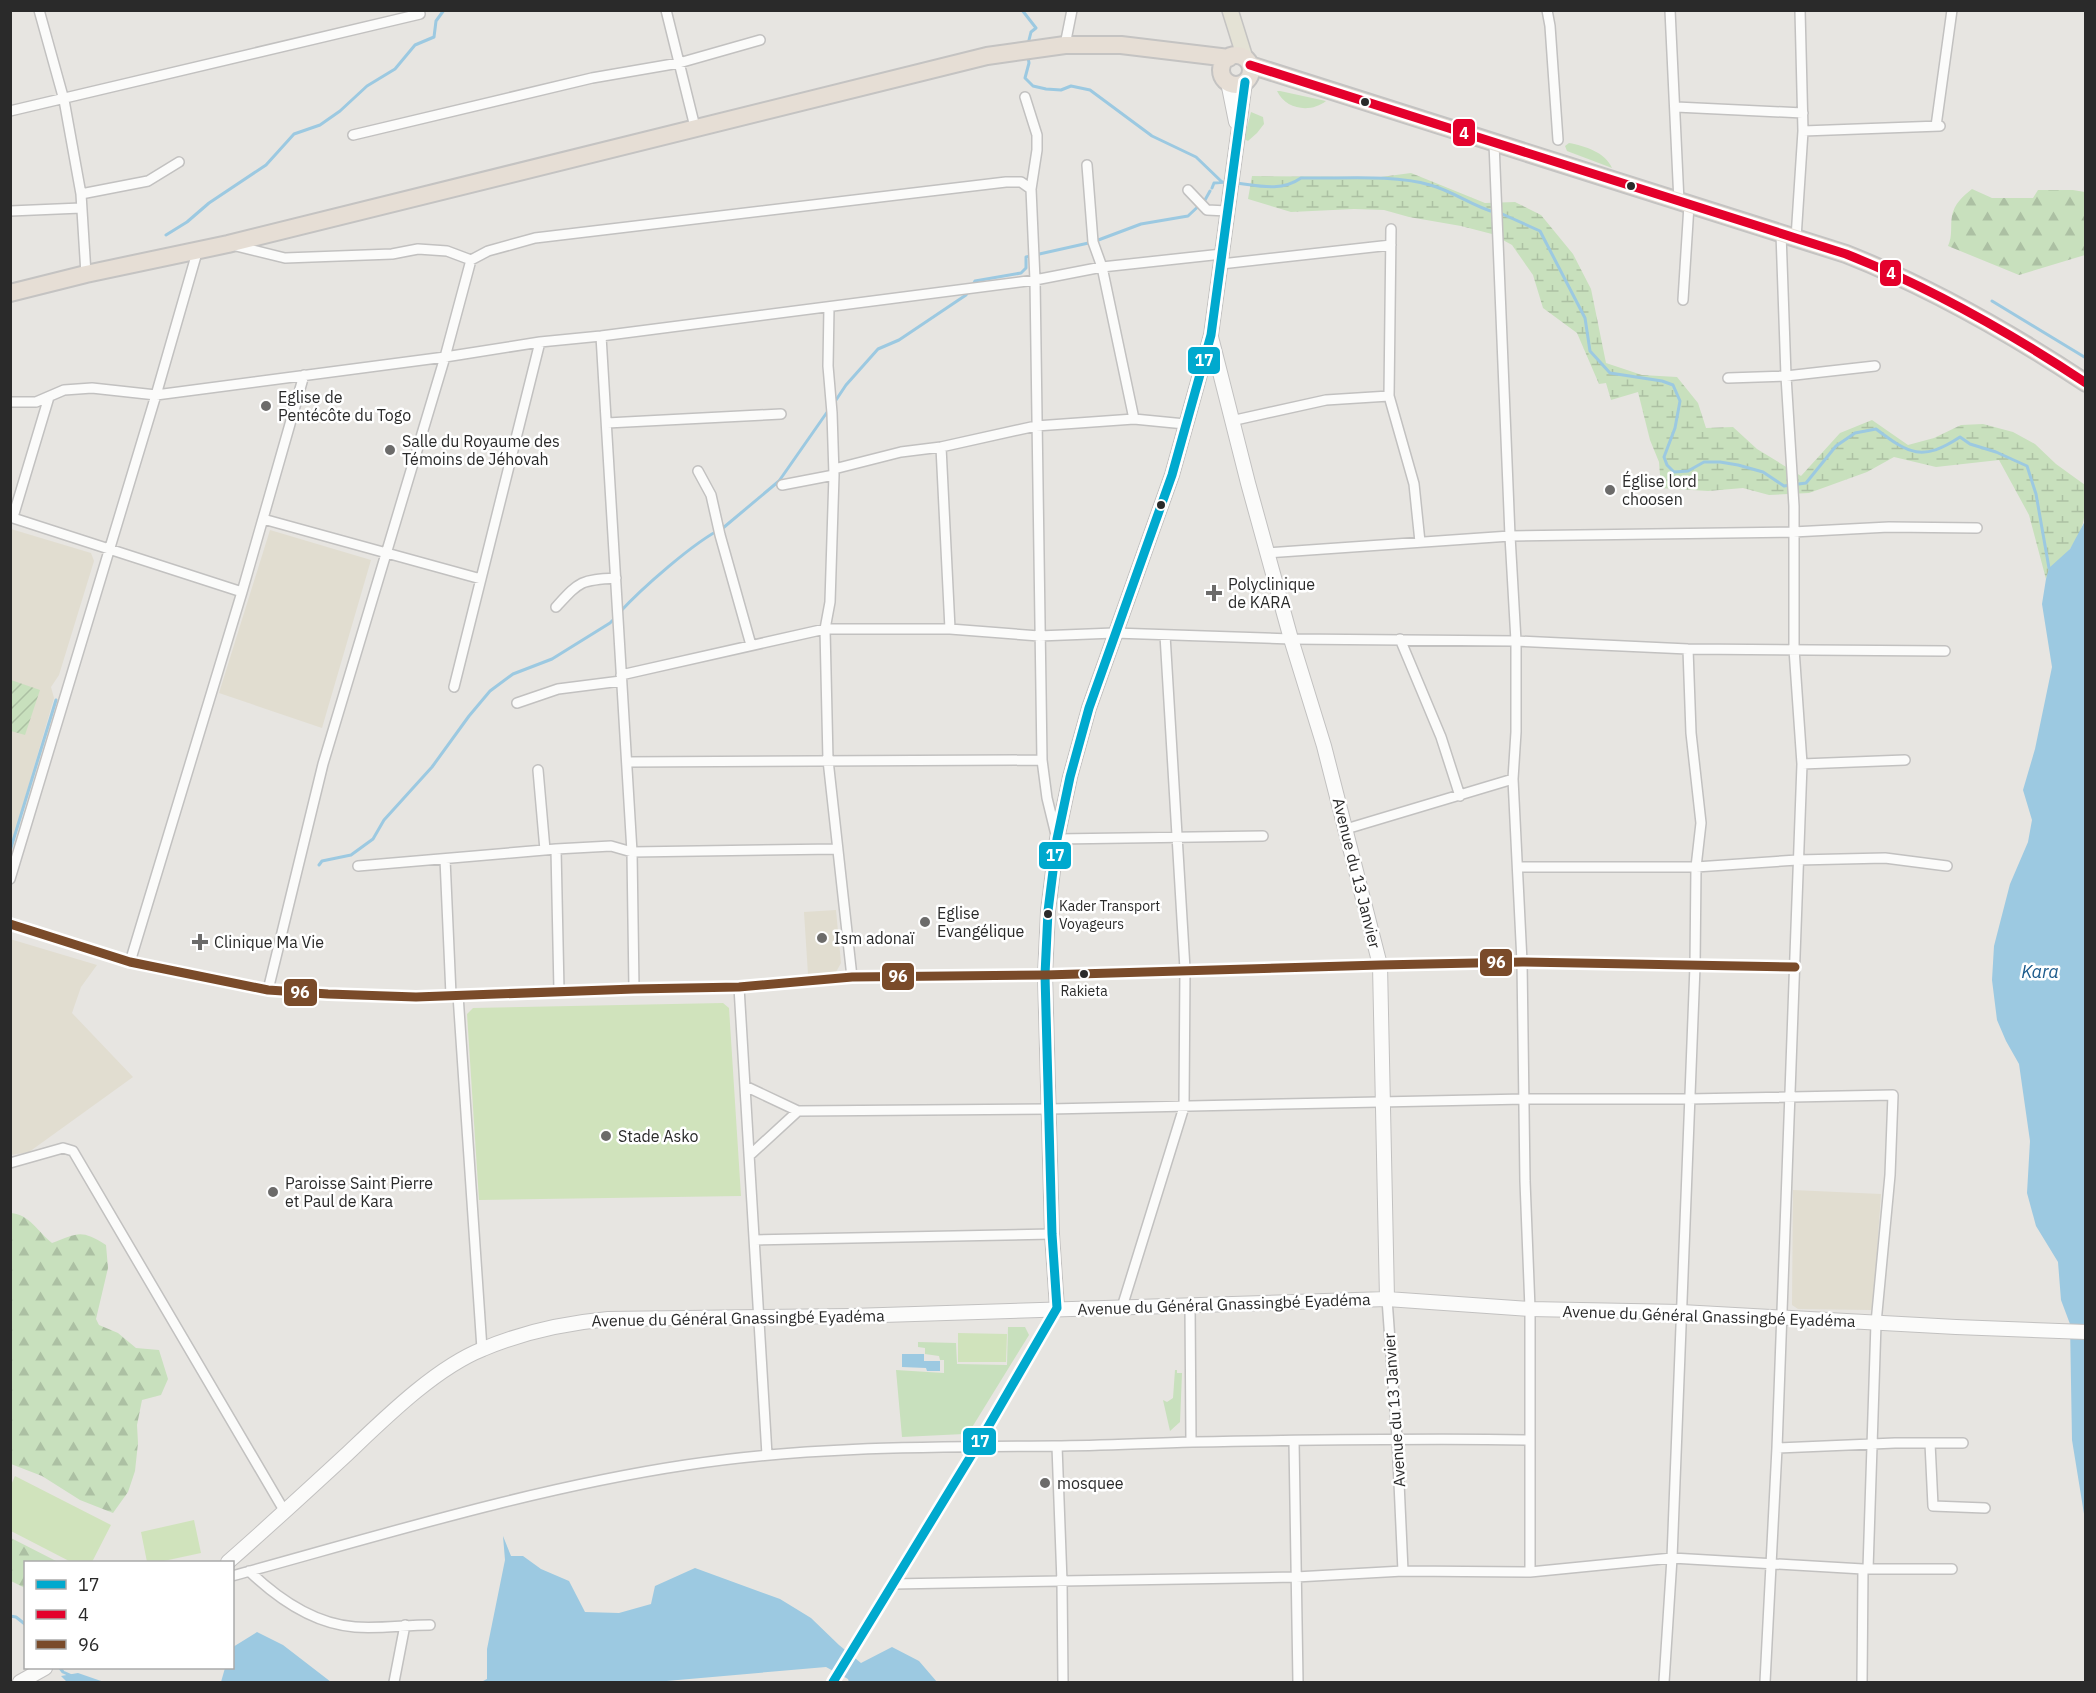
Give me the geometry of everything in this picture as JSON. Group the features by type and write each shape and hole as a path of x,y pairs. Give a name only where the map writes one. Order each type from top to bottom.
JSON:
{"highway":[{"path":"10,293 86,274 228,244 961,61 1065,45 1121,45 1165,49 1292,80 1788,235 1868,263 1947,300 2005,331 2085,383"},
{"path":"1165,49 1236,85 1241,66"},
{"path":"1225,78 1222,65 1241,66"}],"main road":[{"path":"1057,1308 1052,1234 1045,975 1048,911 1057,839 1070,777 1089,708 1172,475 1211,335 1238,129 1241,66 1229,10"},
{"path":"1225,78 1238,129"},
{"name":"Avenue du 13 Janvier","path":"1211,335 1231,421 1291,639 1324,746 1380,964 1387,1299"},
{"name":"Avenue du Général Gnassingbé Eyadéma","path":"230,1561 378,1426 445,1370 482,1349 576,1322 608,1319 758,1317 1387,1299 1530,1309 1681,1312 1956,1328 2021,1328 2085,1332"},
{"path":"20,1683 43,1669"}],"street":[{"path":"39,10 64,100 81,194 86,274"},
{"path":"10,111 420,14 419,10"},
{"path":"666,10 695,127"},
{"path":"1065,45 1072,10"},
{"path":"1547,10 1558,140"},
{"path":"1670,10 1684,203 1683,300"},
{"path":"1765,1683 1802,764 1794,649 1794,506 1786,376 1788,235 1803,131 1800,10"},
{"path":"1803,131 1938,126 1952,10"},
{"path":"353,135 592,78 679,63 760,39"},
{"path":"1025,97 1037,135 1031,189 1035,280 1042,760 1047,798 1057,839 1263,836"},
{"path":"1676,107 1803,113"},
{"path":"1494,143 1496,230 1516,641 1516,732 1513,779 1519,867 1525,1181 1530,1309 1528,1440 1530,1572"},
{"path":"81,194 148,181 179,162"},
{"path":"1087,165 1093,242 1102,267 1134,419"},
{"path":"268,990 323,764 388,552 471,260 488,251 547,237 1006,182 1021,182 1031,189"},
{"path":"1188,190 1207,210 1227,212"},
{"path":"10,211 81,208"},
{"path":"1391,230 1389,396 1414,484 1420,542"},
{"path":"228,244 285,258 392,254 418,249 447,250 471,260"},
{"path":"10,402 36,402 64,390 92,388 156,395 445,357 540,342 1035,280 1102,267 1390,245"},
{"path":"10,879 198,249"},
{"path":"829,307 828,366 834,472 830,602 825,629 828,760 852,977"},
{"path":"601,336 632,852 634,989"},
{"path":"454,687 540,342"},
{"path":"1728,378 1786,376 1875,366"},
{"path":"130,962 242,592 304,375"},
{"path":"49,396 12,517 242,592"},
{"path":"1231,421 1326,400 1389,396"},
{"path":"607,423 781,414"},
{"path":"782,485 901,452 941,447 1036,426 1134,419 1185,424"},
{"path":"941,447 950,629"},
{"path":"698,471 711,495 720,536 751,645"},
{"path":"263,519 481,579"},
{"path":"1268,553 1510,536 1793,532 1888,527 1977,528"},
{"path":"556,607 580,582 616,578"},
{"path":"517,702 558,689 621,678 825,629 950,629 1039,636 1114,633 1291,639 1516,641 1688,649 1945,651"},
{"path":"1122,1307 1184,1107 1185,969 1165,635"},
{"path":"1400,639 1441,737 1460,796"},
{"path":"1664,1683 1672,1558 1695,966 1696,867 1701,824 1691,733 1688,649"},
{"path":"627,762 1042,760"},
{"path":"1802,764 1905,760"},
{"path":"538,770 545,850"},
{"path":"1346,829 1513,779"},
{"path":"358,866 612,846 632,852 837,849"},
{"path":"556,849 559,991"},
{"path":"1519,867 1696,867 1797,860 1885,858 1947,866"},
{"path":"445,859 482,1349"},
{"path":"10,924 130,962 268,990 416,997 739,987 852,977 1045,975 1380,964 1522,962 1795,967"},
{"path":"739,987 767,1455"},
{"path":"745,1086 798,1111 1049,1110 1525,1099 1893,1095 1890,1175 1876,1323 1862,1683"},
{"path":"749,1155 798,1111"},
{"path":"10,1163 63,1148 73,1150 285,1512"},
{"path":"755,1240 1052,1234"},
{"name":"Avenue du 13 Janvier","path":"1387,1299 1397,1438 1403,1571"},
{"path":"1190,1305 1191,1442"},
{"path":"833,1683 891,1584 977,1446 1057,1308"},
{"path":"234,1575 452,1515 609,1479 687,1464 767,1455 977,1446 1294,1442 1397,1438 1528,1440"},
{"path":"1294,1442 1298,1683"},
{"path":"1930,1443 1933,1506 1985,1508"},
{"path":"1776,1448 1963,1443"},
{"path":"1057,1446 1063,1683"},
{"path":"891,1584 1062,1582 1403,1571 1530,1572 1672,1558 1771,1566 1952,1569"},
{"path":"249,1571 265,1587 297,1608 326,1622 354,1627 430,1625"},
{"path":"394,1683 405,1625"}],"shaded area":[{"path":"11,529 91,553 94,561 59,675 51,687 54,698 11,846"},
{"path":"270,530 371,560 322,728 219,693"},
{"name":"Ism adonaï","path":"836,910 841,963 836,972 808,974 804,912"},
{"path":"10,939 97,965 81,987 72,1013 133,1077 29,1152 11,1155"},
{"path":"1793,1190 1881,1194 1873,1310 1798,1309 1792,1305"}],"green space":[{"path":"1277,91 1326,101 1313,107 1299,108 1286,102"},
{"path":"1251,112 1263,117 1264,124 1248,141 1244,139"},
{"path":"1569,143 1600,154 1612,168 1567,151 1565,146"},
{"path":"1411,173 1485,203 1515,202 1541,215 1573,254 1591,289 1606,363 1642,375 1677,377 1698,403 1706,428 1733,427 1757,449 1801,476 1840,433 1872,420 1908,445 1934,438 1961,425 1983,424 2013,432 2035,444 2056,464 2085,485 2084,518 2076,541 2053,566 2046,579 2029,515 1999,460 1936,467 1894,457 1867,472 1809,493 1769,495 1743,488 1708,491 1661,488 1659,462 1650,440 1638,392 1611,400 1606,383 1599,384 1577,333 1543,308 1533,275 1512,245 1492,234 1384,210 1291,212 1248,199 1252,176 1381,177"},
{"path":"1972,189 1992,198 2033,198 2038,190 2085,192 2085,255 2019,275 1948,246 1955,208 1962,197"},
{"path":"11,680 40,690 25,735 11,731"},
{"name":"Stade Asko","path":"723,1003 729,1008 741,1196 479,1200 467,1014 473,1008"},
{"path":"11,1213 28,1220 52,1243 79,1234 106,1245 108,1268 96,1319 99,1325 118,1333 136,1348 159,1350 168,1379 161,1395 142,1400 137,1425 135,1471 128,1492 113,1513 80,1500 42,1476 11,1464"},
{"path":"1008,1327 1025,1327 1029,1335 971,1429 964,1434 902,1437 896,1370 944,1373 944,1360 940,1360 939,1356 925,1354 925,1348 918,1347 918,1342 956,1343 957,1364 1007,1365"},
{"path":"958,1333 1007,1334 1006,1362 958,1362"},
{"path":"1175,1370 1177,1373 1182,1373 1180,1422 1170,1431 1163,1400 1167,1402 1173,1398"},
{"path":"15,1476 111,1525 93,1561 69,1561 11,1531 11,1485"},
{"path":"194,1520 201,1553 164,1561 147,1561 141,1532"},
{"path":"11,1538 56,1561 24,1561 24,1588 11,1581"}],"water":[{"name":"Kara","path":"2085,521 2085,1520 2072,1440 2070,1324 2061,1300 2058,1262 2036,1226 2027,1193 2030,1141 2019,1064 1997,1020 1992,980 1994,946 2010,884 2028,842 2032,820 2023,790 2035,749 2052,667 2042,604 2046,579 2049,568 2070,549"},
{"path":"902,1354 924,1354 924,1361 940,1361 940,1371 902,1367"},
{"path":"503,1536 511,1556 523,1556 541,1569 569,1581 585,1612 619,1613 651,1604 655,1586 695,1568 780,1599 811,1618 861,1663 892,1647 919,1661 937,1682 849,1682 848,1679 826,1667 655,1682 481,1682 487,1679 487,1649 505,1560"},
{"path":"257,1632 283,1645 331,1682 221,1682 225,1669 234,1669 234,1646"},
{"path":"78,1673 104,1682 67,1682 61,1676"}],"waterway":[{"path":"166,235 266,165 294,134 320,125 340,111 367,86 395,69 415,45 434,37 436,21 444,10"},
{"path":"1022,10 1036,28 1031,32 1028,44"},
{"path":"1028,57 1029,63 1025,78 1033,86 1061,90 1071,86 1090,90 1152,136 1196,157 1222,182"},
{"path":"1236,183 1278,187 1301,178 1400,179 1438,188 1494,212"},
{"path":"1212,188 1214,183 1227,182"},
{"path":"973,285 975,281 1021,273 1026,268 1026,257 1093,242 1141,224 1188,216 1205,200 1210,191"},
{"path":"1500,213 1540,231 1585,318 1590,351 1610,373 1662,381 1673,385 1680,401 1675,428 1664,457 1667,465 1674,472 1688,471 1704,462 1720,462 1763,472 1784,486 1806,483 1836,446 1855,433 1876,429 1898,444 1916,452 1935,450 1960,437 1970,444 1996,452 2027,466 2036,494 2049,568"},
{"path":"834,403 846,385 878,349 899,340 966,295 969,290"},
{"path":"1992,301 2086,358"},
{"path":"619,613 669,566 698,543 723,528 779,481 830,408"},
{"path":"319,865 322,861 351,855 373,839 384,820 432,767 490,691 513,674 552,659 615,618"},
{"path":"10,851 56,700"},
{"path":"10,1616 16,1617 24,1623"},
{"path":"61,1669 72,1676"}],"transit line":[{"name":"4","path":"1250,65 1846,254 1909,281 1969,312 2086,383"},
{"name":"17","path":"833,1682 977,1446 1057,1308 1052,1234 1045,975 1048,911 1057,839 1070,777 1089,708 1172,475 1211,335 1245,82"},
{"name":"96","path":"10,924 130,962 268,990 416,997 739,987 852,977 1045,975 1380,965 1522,962 1795,967"}],"place":[{"name":"Eglise de Pentécôte du Togo","path":"266,406"},
{"name":"Salle du Royaume des Témoins de Jéhovah","path":"390,450"},
{"name":"Église lord choosen","path":"1610,490"},
{"name":"Polyclinique de KARA","path":"1214,593"},
{"name":"Kader Transport Voyageurs","path":"1048,914"},
{"name":"Eglise Evangélique","path":"925,922"},
{"name":"Ism adonaï","path":"822,938"},
{"name":"Clinique Ma Vie","path":"200,942"},
{"name":"Rakieta","path":"1084,974"},
{"name":"Stade Asko","path":"606,1136"},
{"name":"Paroisse Saint Pierre et Paul de Kara","path":"273,1192"},
{"name":"mosquee","path":"1045,1483"}]}
